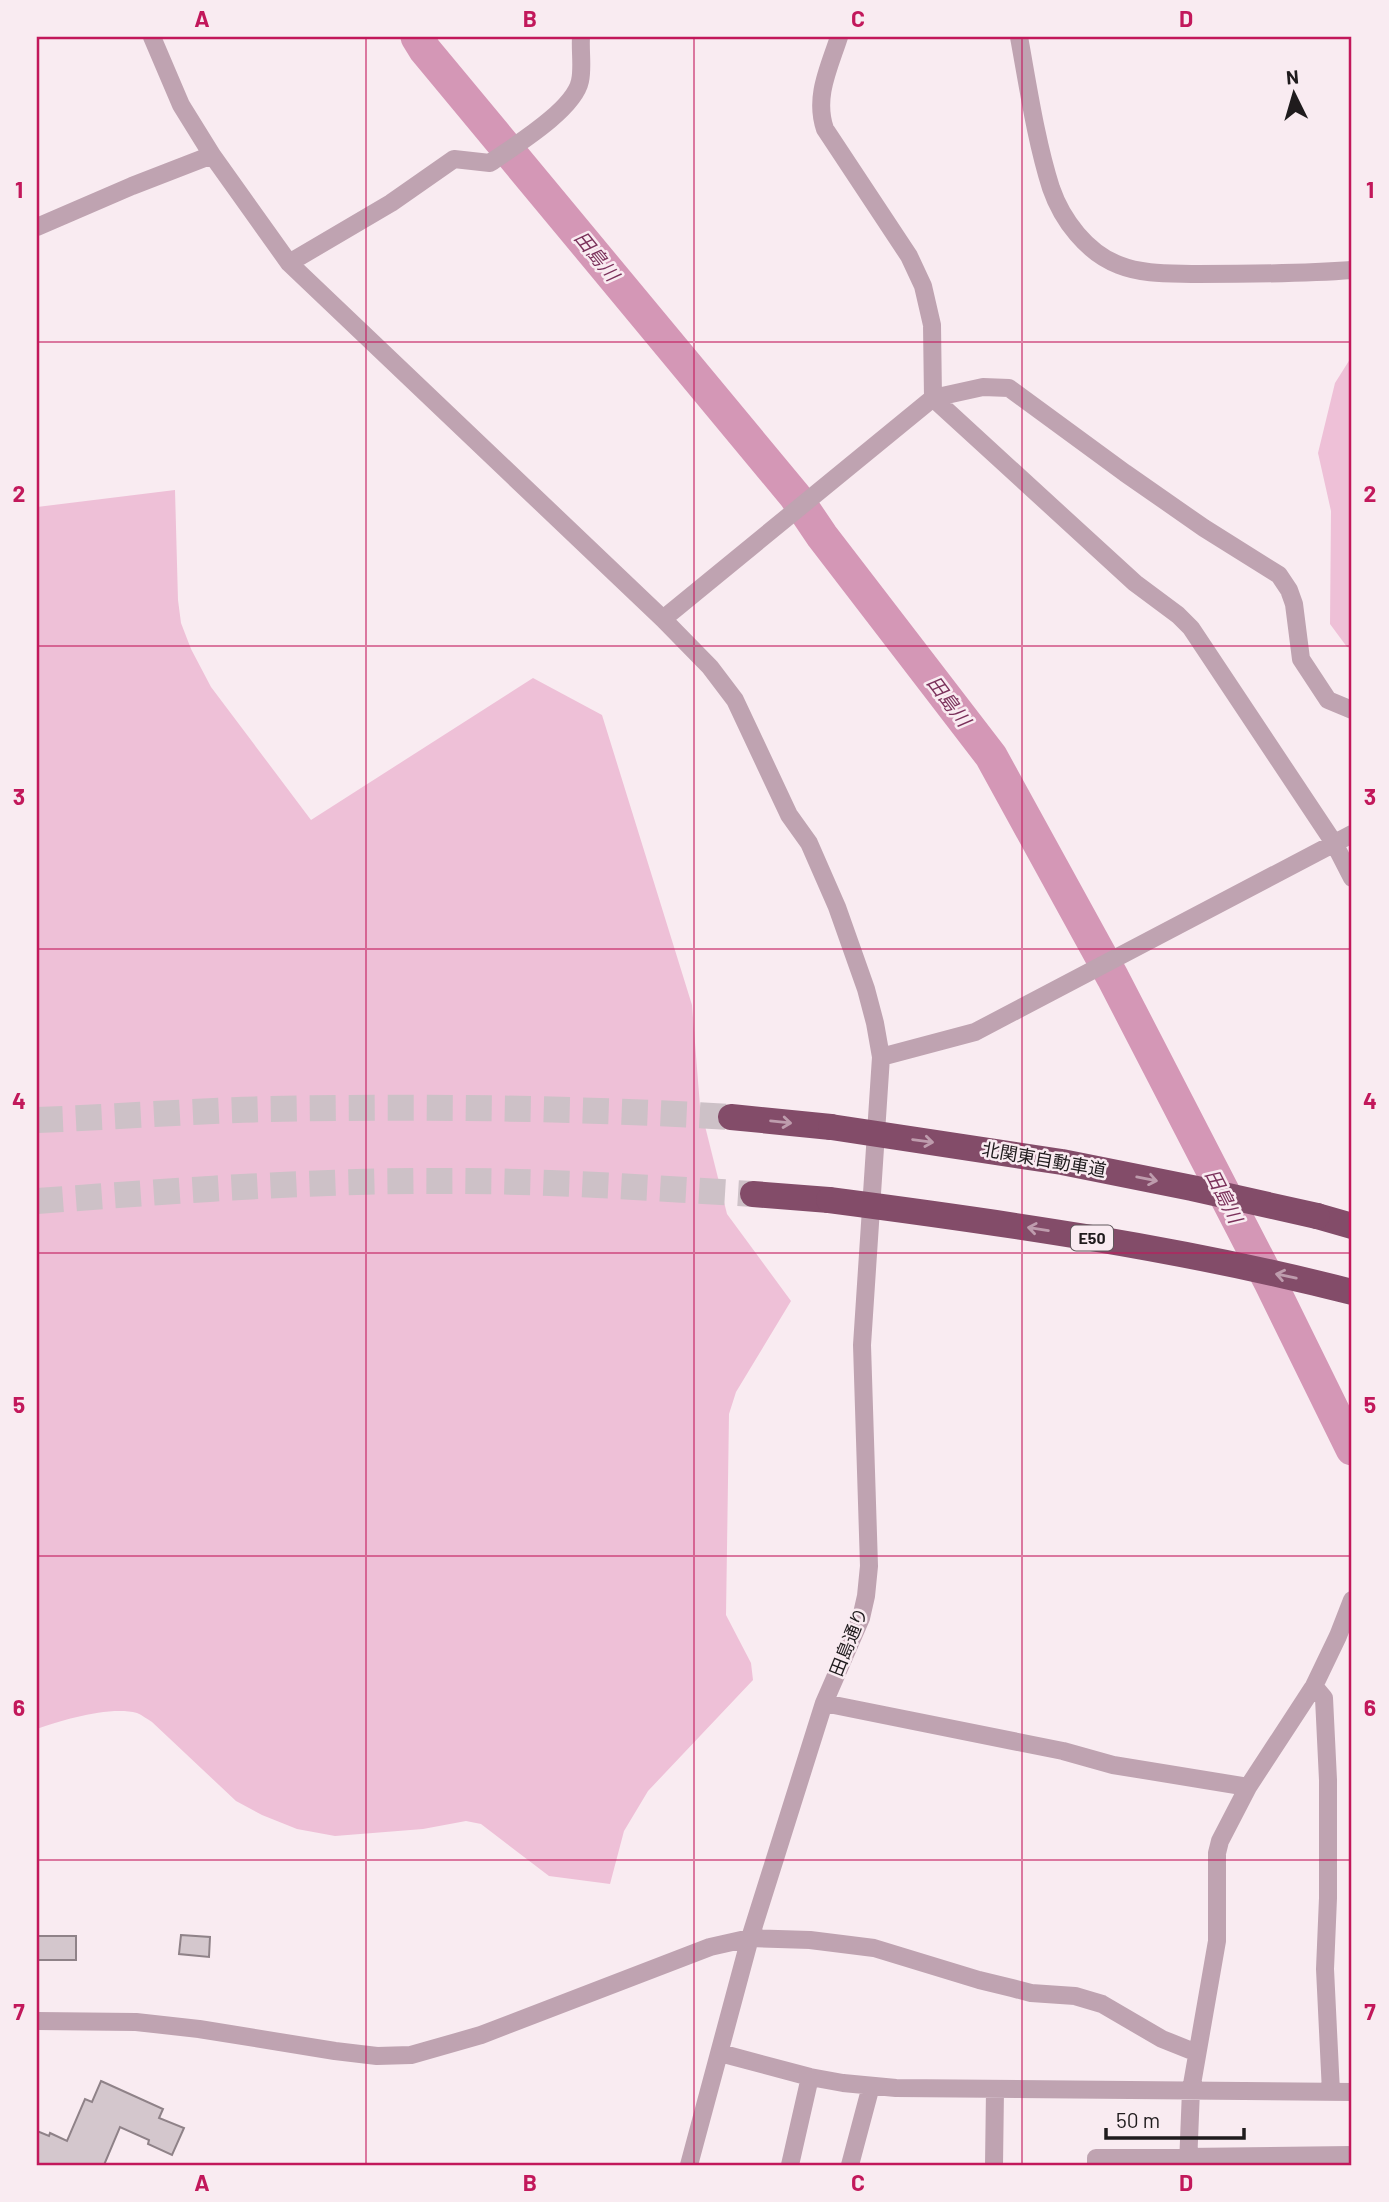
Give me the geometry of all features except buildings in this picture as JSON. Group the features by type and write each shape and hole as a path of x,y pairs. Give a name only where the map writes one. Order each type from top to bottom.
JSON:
{"highway":[{"name":"北関東自動車道","path":"731,1117 831,1127 1062,1162 1192,1188 1352,1226"},
{"name":"E50","path":"753,1194 829,1200 1064,1233 1183,1255 1352,1292"}],"street":[{"name":"田島通り","path":"152,37 181,105 212,155 289,263 663,619 710,667 735,700 789,815 809,843 837,907 875,1023 881,1057 862,1345 869,1566 862,1618 824,1703 750,1938 689,2165"},
{"path":"289,263 391,203 454,159 490,163 553,117 575,93 580,81 581,37"},
{"path":"839,37 822,89 821,116 825,129 909,256 923,286 932,325 933,398 1135,583 1191,628 1334,843 1352,878"},
{"path":"1019,37 1032,107 1052,189 1079,236 1098,254 1118,265 1142,272 1247,274 1352,270"},
{"path":"37,227 212,155"},
{"path":"663,619 933,398 983,387 1009,388 1125,474 1279,575 1294,604 1301,659 1328,700 1352,710"},
{"path":"881,1057 975,1032 1352,834"},
{"path":"1188,2161 1191,2091 1217,1941 1217,1853 1220,1841 1248,1787 1314,1686 1352,1600"},
{"path":"1314,1686 1324,1698 1327,1766 1328,1885 1325,1969 1331,2092"},
{"path":"824,1703 1063,1751 1112,1765 1248,1787"},
{"path":"37,2021 136,2022 377,2056 411,2054 481,2035 710,1947 750,1938 810,1940 874,1948 1031,1993 1074,1996 1102,2004 1162,2039 1197,2053"},
{"path":"720,2053 810,2077 871,2086 995,2090 1352,2092"},
{"path":"790,2165 810,2077"},
{"path":"850,2165 871,2086"},
{"path":"994,2165 995,2090"},
{"path":"1096,2165 1096,2158 1282,2160 1352,2155"}],"shaded area":[{"path":"1352,356 1352,648 1347,647 1330,624 1331,511 1318,453 1335,383"},
{"path":"175,490 178,600 181,623 191,649 211,687 311,820 533,678 602,715 692,1005 700,1106 727,1214 791,1301 736,1392 729,1414 726,1615 751,1663 753,1680 648,1791 624,1831 610,1884 549,1876 481,1824 466,1821 423,1829 335,1836 297,1829 236,1801 152,1722 137,1713 100,1713 37,1729 37,507"}],"waterway":[{"name":"田島川","path":"417,37 795,496 822,536 991,756 1113,978 1270,1282 1352,1449"}],"tunnel":[{"path":"37,1120 241,1110 385,1108 501,1108 731,1117"},
{"path":"37,1201 244,1187 399,1181 489,1181 753,1194"}]}
